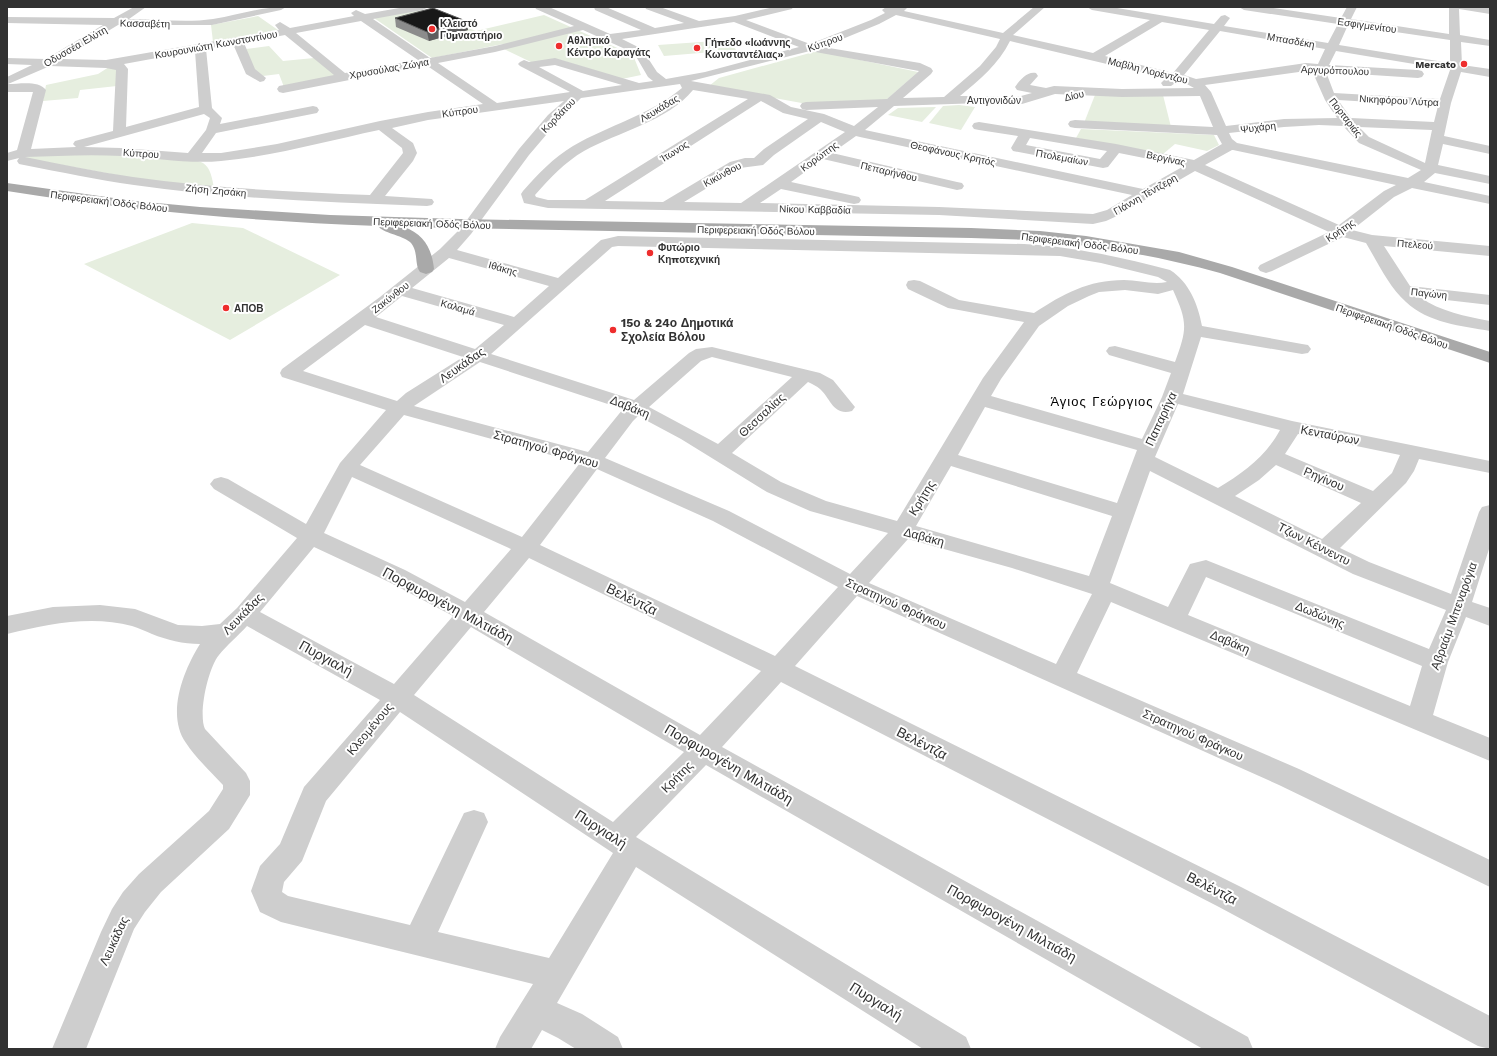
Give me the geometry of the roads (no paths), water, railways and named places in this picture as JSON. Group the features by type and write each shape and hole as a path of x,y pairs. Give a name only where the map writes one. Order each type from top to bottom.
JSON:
{"main road":[{"name":"Περιφερειακή Οδός Βόλου","path":"34,177 113,188 262,203 476,218 971,233 1040,236 1086,241 1179,257 1226,270 1490,358"},
{"name":"Περιφερειακή Οδός Βόλου","path":"7,187 88,199 202,212 366,221 476,218 939,220 1027,224 1092,230 1155,240 1202,250 1266,268 1490,342"},
{"path":"366,221 396,229 416,240 423,249 426,269"}],"street":[{"name":"Οδυσσέα Ελύτη","path":"7,81 47,62 141,7"},
{"name":"Κασσαβέτη","path":"7,20 116,22 205,37 261,11 281,7"},
{"path":"348,7 494,106"},
{"name":"Κουρουνιώτη Κωνσταντίνου","path":"7,61 106,64 205,37 238,40 423,7"},
{"path":"540,7 641,54 652,74 664,83"},
{"path":"650,7 697,25"},
{"path":"609,38 738,19 785,7"},
{"name":"Μαβίλη Λορέντζου","path":"874,7 900,10 1177,76 1195,83 1205,92 1227,142 1230,145"},
{"path":"948,100 984,69 1001,48 1005,36 1040,7"},
{"name":"Μπασδέκη","path":"1092,7 1332,47 1455,72"},
{"name":"Εσφιγμενίτου","path":"1244,7 1490,43"},
{"path":"1321,68 1352,7"},
{"path":"1430,169 1445,103 1455,72 1454,7"},
{"path":"1462,7 1490,11"},
{"path":"598,8 653,32"},
{"path":"720,10 738,19 810,48"},
{"name":"Κύπρου","path":"7,157 22,153 55,151 121,152 192,157 216,174 277,148 380,125 494,106 664,83 686,83 810,48 854,31 900,10"},
{"path":"261,11 343,76"},
{"path":"1150,92 1177,76 1231,12"},
{"path":"563,17 577,14"},
{"path":"1095,57 1161,18"},
{"name":"Χρυσούλας Ζώγια","path":"283,89 343,76 496,49 584,27"},
{"path":"205,37 206,109"},
{"path":"238,40 250,71 260,78"},
{"name":"Κορώπης","path":"744,208 872,119 927,71 925,69 810,48"},
{"name":"Κορδάτου","path":"476,218 534,141 562,107 576,96 578,92 496,49"},
{"path":"527,66 555,61 641,87"},
{"path":"106,64 120,67 122,69 119,133"},
{"name":"Αργυρόπουλου","path":"1195,83 1302,67 1455,72 1476,71 1490,73"},
{"name":"Πορταριάς","path":"1321,68 1319,75 1329,96 1346,121 1368,143 1414,164 1430,169 1490,180"},
{"path":"1032,76 1021,87 1046,92"},
{"name":"Θεοφάνους Κρητός","path":"686,83 872,119"},
{"name":"Λευκάδας","path":"530,200 528,198 528,194 559,162 584,146 664,108 688,89 686,83"},
{"path":"7,88 36,88 40,90 22,153"},
{"name":"Αντιγονιδών","path":"806,106 948,100 1020,100 1029,99 1054,90 1082,108 1150,92 1205,92"},
{"name":"Νικηφόρου Λύτρα","path":"1329,96 1445,103"},
{"name":"Θεοφάνους Κρητός","path":"762,98 787,110 819,118 853,131 970,140 1146,194"},
{"name":"Ίτωνος","path":"588,205 762,98"},
{"path":"970,140 994,99"},
{"name":"Δίου","path":"1029,99 1053,99 1082,108"},
{"path":"1068,140 1082,108"},
{"name":"Ψυχάρη","path":"1082,108 1222,131 1295,122 1346,121 1441,126"},
{"path":"192,157 212,130 216,118 206,109"},
{"path":"55,151 206,109"},
{"path":"212,130 313,110"},
{"name":"Κικύνθου","path":"665,207 735,164 758,162 769,152 819,118"},
{"path":"374,200 408,158 410,153 408,146 380,125"},
{"name":"Βεργίνας","path":"970,140 1026,133 1184,161 1341,232"},
{"name":"Πτολεμαίων","path":"1026,133 1018,148 1103,164 1116,148"},
{"path":"1437,139 1490,150"},
{"path":"1230,145 1490,200"},
{"name":"ΓΙάννη Τέντζερη","path":"1101,218 1146,194 1230,145"},
{"name":"Πεπαρήνθου","path":"822,155 957,186"},
{"name":"Ζήση Ζησάκη","path":"7,157 117,179 216,174 374,200 427,202"},
{"path":"758,162 796,172"},
{"name":"Κρήτης","path":"1266,268 1320,244 1341,232 1389,194 1424,176 1430,169"},
{"path":"779,184 876,204 891,210"},
{"name":"Νίκου Καββαδία","path":"530,200 548,204 891,210 1015,214 1088,219 1101,218"},
{"name":"Ζακύνθου","path":"289,373 426,269 446,252 476,218"},
{"name":"Πτελεού","path":"1341,232 1372,240 1490,251"},
{"name":"Παγώνη","path":"1372,240 1404,290 1490,300"},
{"name":"Παπαρήγα","path":"607,243 630,241 1024,249 1079,254 1147,268 1167,274 1178,284 1190,306 1194,330 1172,397 1146,453 1124,512 1101,589 1062,678"},
{"name":"Λευκάδας","path":"69,1049 116,932 134,902 150,883 218,820 236,795 236,781 195,736 189,718 193,692 205,656 214,644 245,614 311,536 347,467 399,408 413,397 477,356 517,323 607,243"},
{"name":"Ιθάκης","path":"446,252 561,284"},
{"name":"Κρήτης","path":"512,1049 557,975 623,844 703,750 902,531 992,378 1036,319 1062,302 1082,292 1098,287 1124,285 1158,289 1178,284"},
{"path":"914,285 954,304 1036,319"},
{"name":"Καλαμά","path":"400,290 517,323"},
{"path":"1404,290 1418,305 1433,312 1459,320 1490,326"},
{"name":"Δαβάκη","path":"363,318 635,407 774,487 798,499 902,531 1012,561 1101,589 1490,750"},
{"path":"1194,330 1302,349"},
{"path":"1115,351 1182,370"},
{"name":"Κλεομένους","path":"557,975 280,908 271,902 266,891 271,875 292,852 314,795 470,615 526,547 621,423 635,407 695,357 707,352 718,352 806,375"},
{"name":"Στρατηγού Φράγκου","path":"289,373 399,408 594,460 721,516 852,585 1289,777 1490,874"},
{"path":"806,375 826,384 845,407"},
{"name":"Θεσσαλίας","path":"719,454 806,375"},
{"name":"Κενταύρων","path":"1172,397 1292,427 1490,466"},
{"name":"Τζων Κέννεντυ","path":"980,399 1146,453 1219,496 1383,578 1490,617"},
{"path":"1219,496 1239,485 1256,473 1273,456 1287,438 1292,427"},
{"path":"1325,550 1402,475 1412,451"},
{"name":"Ρηγίνου","path":"1273,456 1376,501"},
{"path":"946,458 1124,512"},
{"name":"Βελέντζα","path":"347,467 526,547 778,669 1230,897 1490,1034"},
{"name":"Πορφυρογένη Μιλτιάδη","path":"221,484 311,536 397,576 470,615 703,750 1236,1049"},
{"name":"Αβραάμ Μπεναρόγια","path":"1419,720 1436,662 1458,606 1490,512"},
{"name":"Δωδώνης","path":"1174,619 1198,570 1203,568 1214,571 1436,662"},
{"path":"7,625 61,614 106,614 132,617 164,630 190,635 206,636 226,632"},
{"name":"Πυργιαλή","path":"245,614 398,697 623,844 954,1049"},
{"path":"418,941 474,822"},
{"path":"536,1010 570,1026 606,1049"}],"place":[{"name":"Κλειστό Γυμναστήριο","path":"432,29"},
{"name":"Αθλητικό Κέντρο Καραγάτς","path":"559,46"},
{"name":"Γήπεδο «Ιωάννης Κωνσταντέλιας»","path":"697,48"},
{"name":"Mercato","path":"1464,64"},
{"name":"Φυτώριο Κηποτεχνική","path":"650,253"},
{"name":"ΑΠΟΒ","path":"226,308"},
{"name":"15ο & 24ο Δημοτικά Σχολεία Βόλου","path":"613,330"}],"district":[{"name":"Άγιος Γεώργιος","path":"1102,401"}]}
